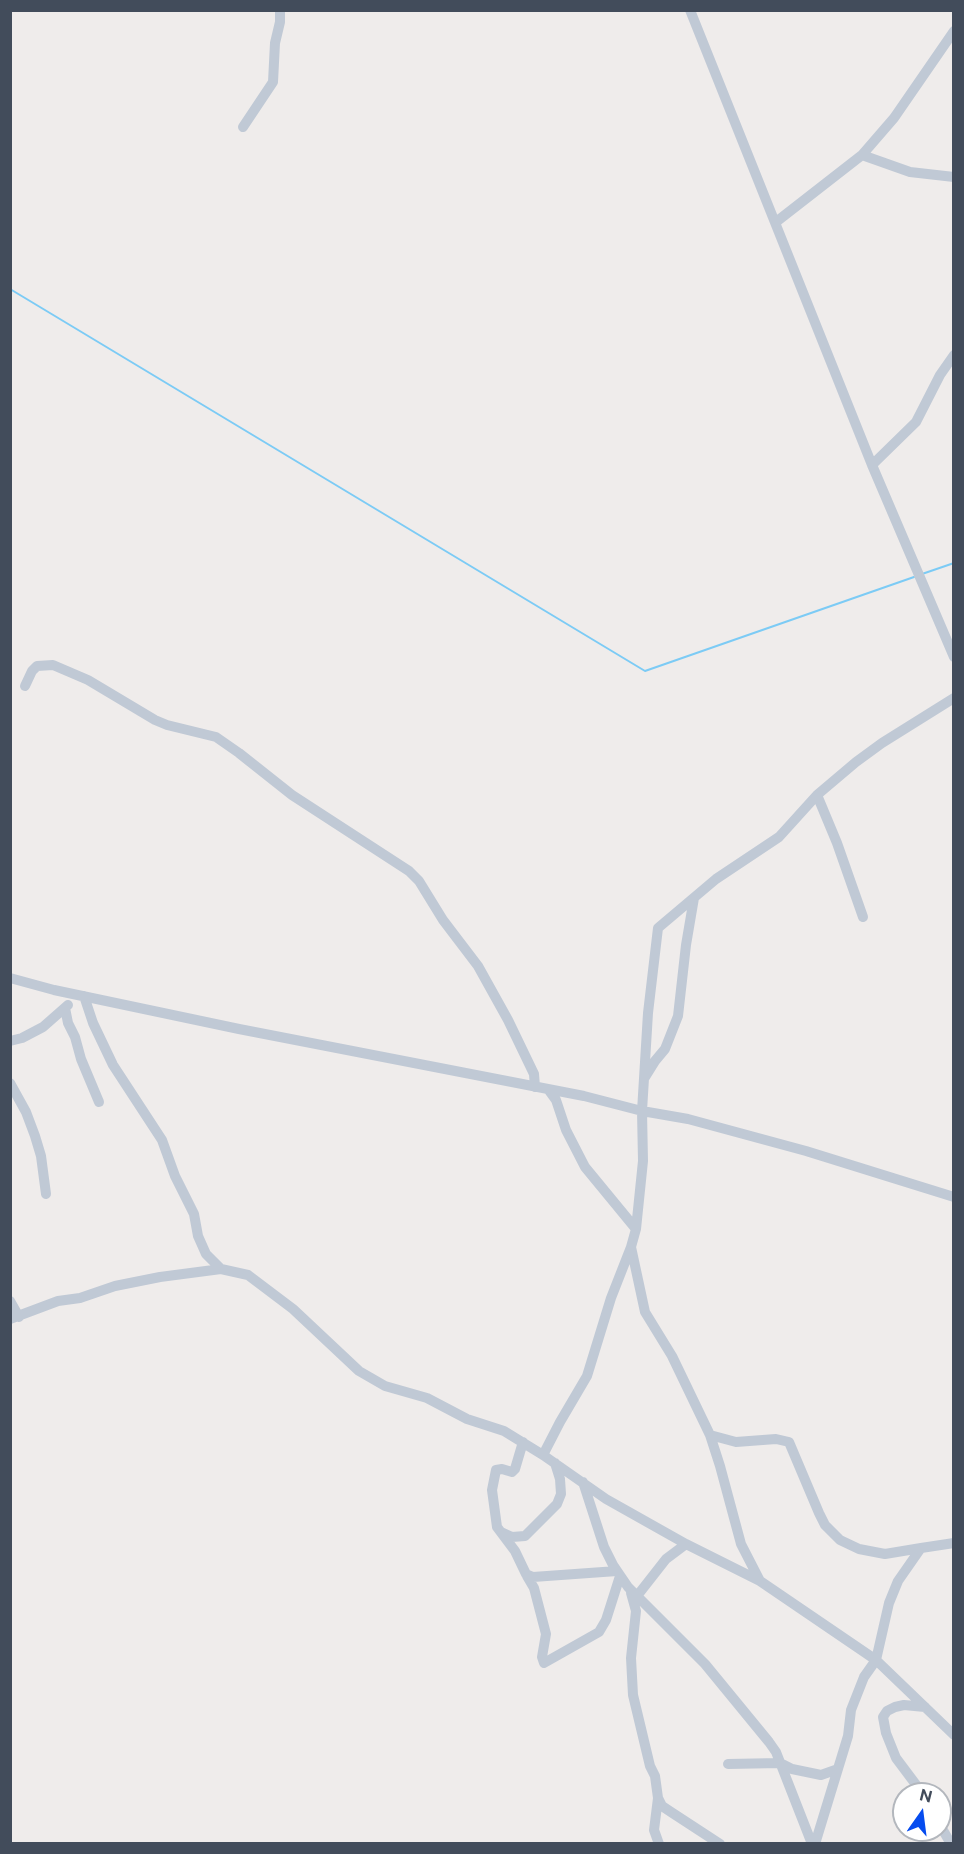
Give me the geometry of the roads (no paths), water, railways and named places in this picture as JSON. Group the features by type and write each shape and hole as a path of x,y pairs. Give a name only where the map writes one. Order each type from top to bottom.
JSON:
{"street":[{"path":"243,127 273,82 280,10"},
{"path":"690,10 872,465 954,657"},
{"path":"776,222 862,155 894,118 954,31"},
{"path":"862,155 910,172 954,177"},
{"path":"872,465 916,422 939,375 954,355"},
{"path":"25,686 37,666 53,665 88,680 155,720 216,737 292,795 409,871 419,881 449,929 478,966 534,1074 535,1087"},
{"path":"543,1455 587,1376 611,1298 636,1229 643,1161 642,1111 648,1013 658,928 716,879 779,837 817,795 882,743 954,698"},
{"path":"817,795 863,917"},
{"path":"644,1079 665,1049 678,1016 694,898"},
{"path":"10,978 239,1029 584,1096 642,1111 688,1119 795,1148 954,1197"},
{"path":"10,1041 22,1038 43,1027 80,995"},
{"path":"80,995 113,1065 162,1140 175,1176 194,1214 198,1236 206,1254 221,1269"},
{"path":"65,1008 68,1023 99,1102"},
{"path":"10,1083 26,1112 35,1136 46,1194"},
{"path":"548,1089 556,1101 566,1130 585,1167 636,1229"},
{"path":"631,1247 645,1311 676,1364 710,1435 741,1544 760,1581"},
{"path":"10,1301 15,1318 58,1301 80,1298 116,1286 160,1277 221,1269 248,1275 278,1296 349,1363 370,1378 385,1386 427,1398 467,1419 504,1431 606,1499 686,1544 760,1581 876,1660 954,1735"},
{"path":"710,1435 736,1442 776,1439 789,1442 822,1519 840,1540 859,1549 885,1554 954,1544"},
{"path":"523,1442 514,1471 499,1469 495,1472 492,1490 495,1522 515,1551 534,1588 546,1634 542,1657 544,1663 599,1632 606,1620 618,1573"},
{"path":"500,1532 512,1537 525,1536 557,1504 561,1494 560,1479 555,1463"},
{"path":"582,1482 604,1547 618,1573 628,1587 705,1664 769,1742 813,1844"},
{"path":"637,1596 666,1559 686,1544"},
{"path":"813,1844 848,1736 851,1710 857,1693 876,1660 889,1603 897,1581 921,1548"},
{"path":"527,1576 618,1573"},
{"path":"628,1587 636,1611 631,1658 633,1695 650,1766 655,1776 658,1798 654,1830 659,1844"},
{"path":"913,1782 896,1758 886,1733 883,1717 887,1711 895,1707 925,1707"},
{"path":"728,1764 780,1763 792,1769 821,1775 838,1769"},
{"path":"658,1798 662,1806 720,1844"}],"waterway":[{"path":"10,289 645,671 914,577"},
{"path":"922,574 954,563"}]}
